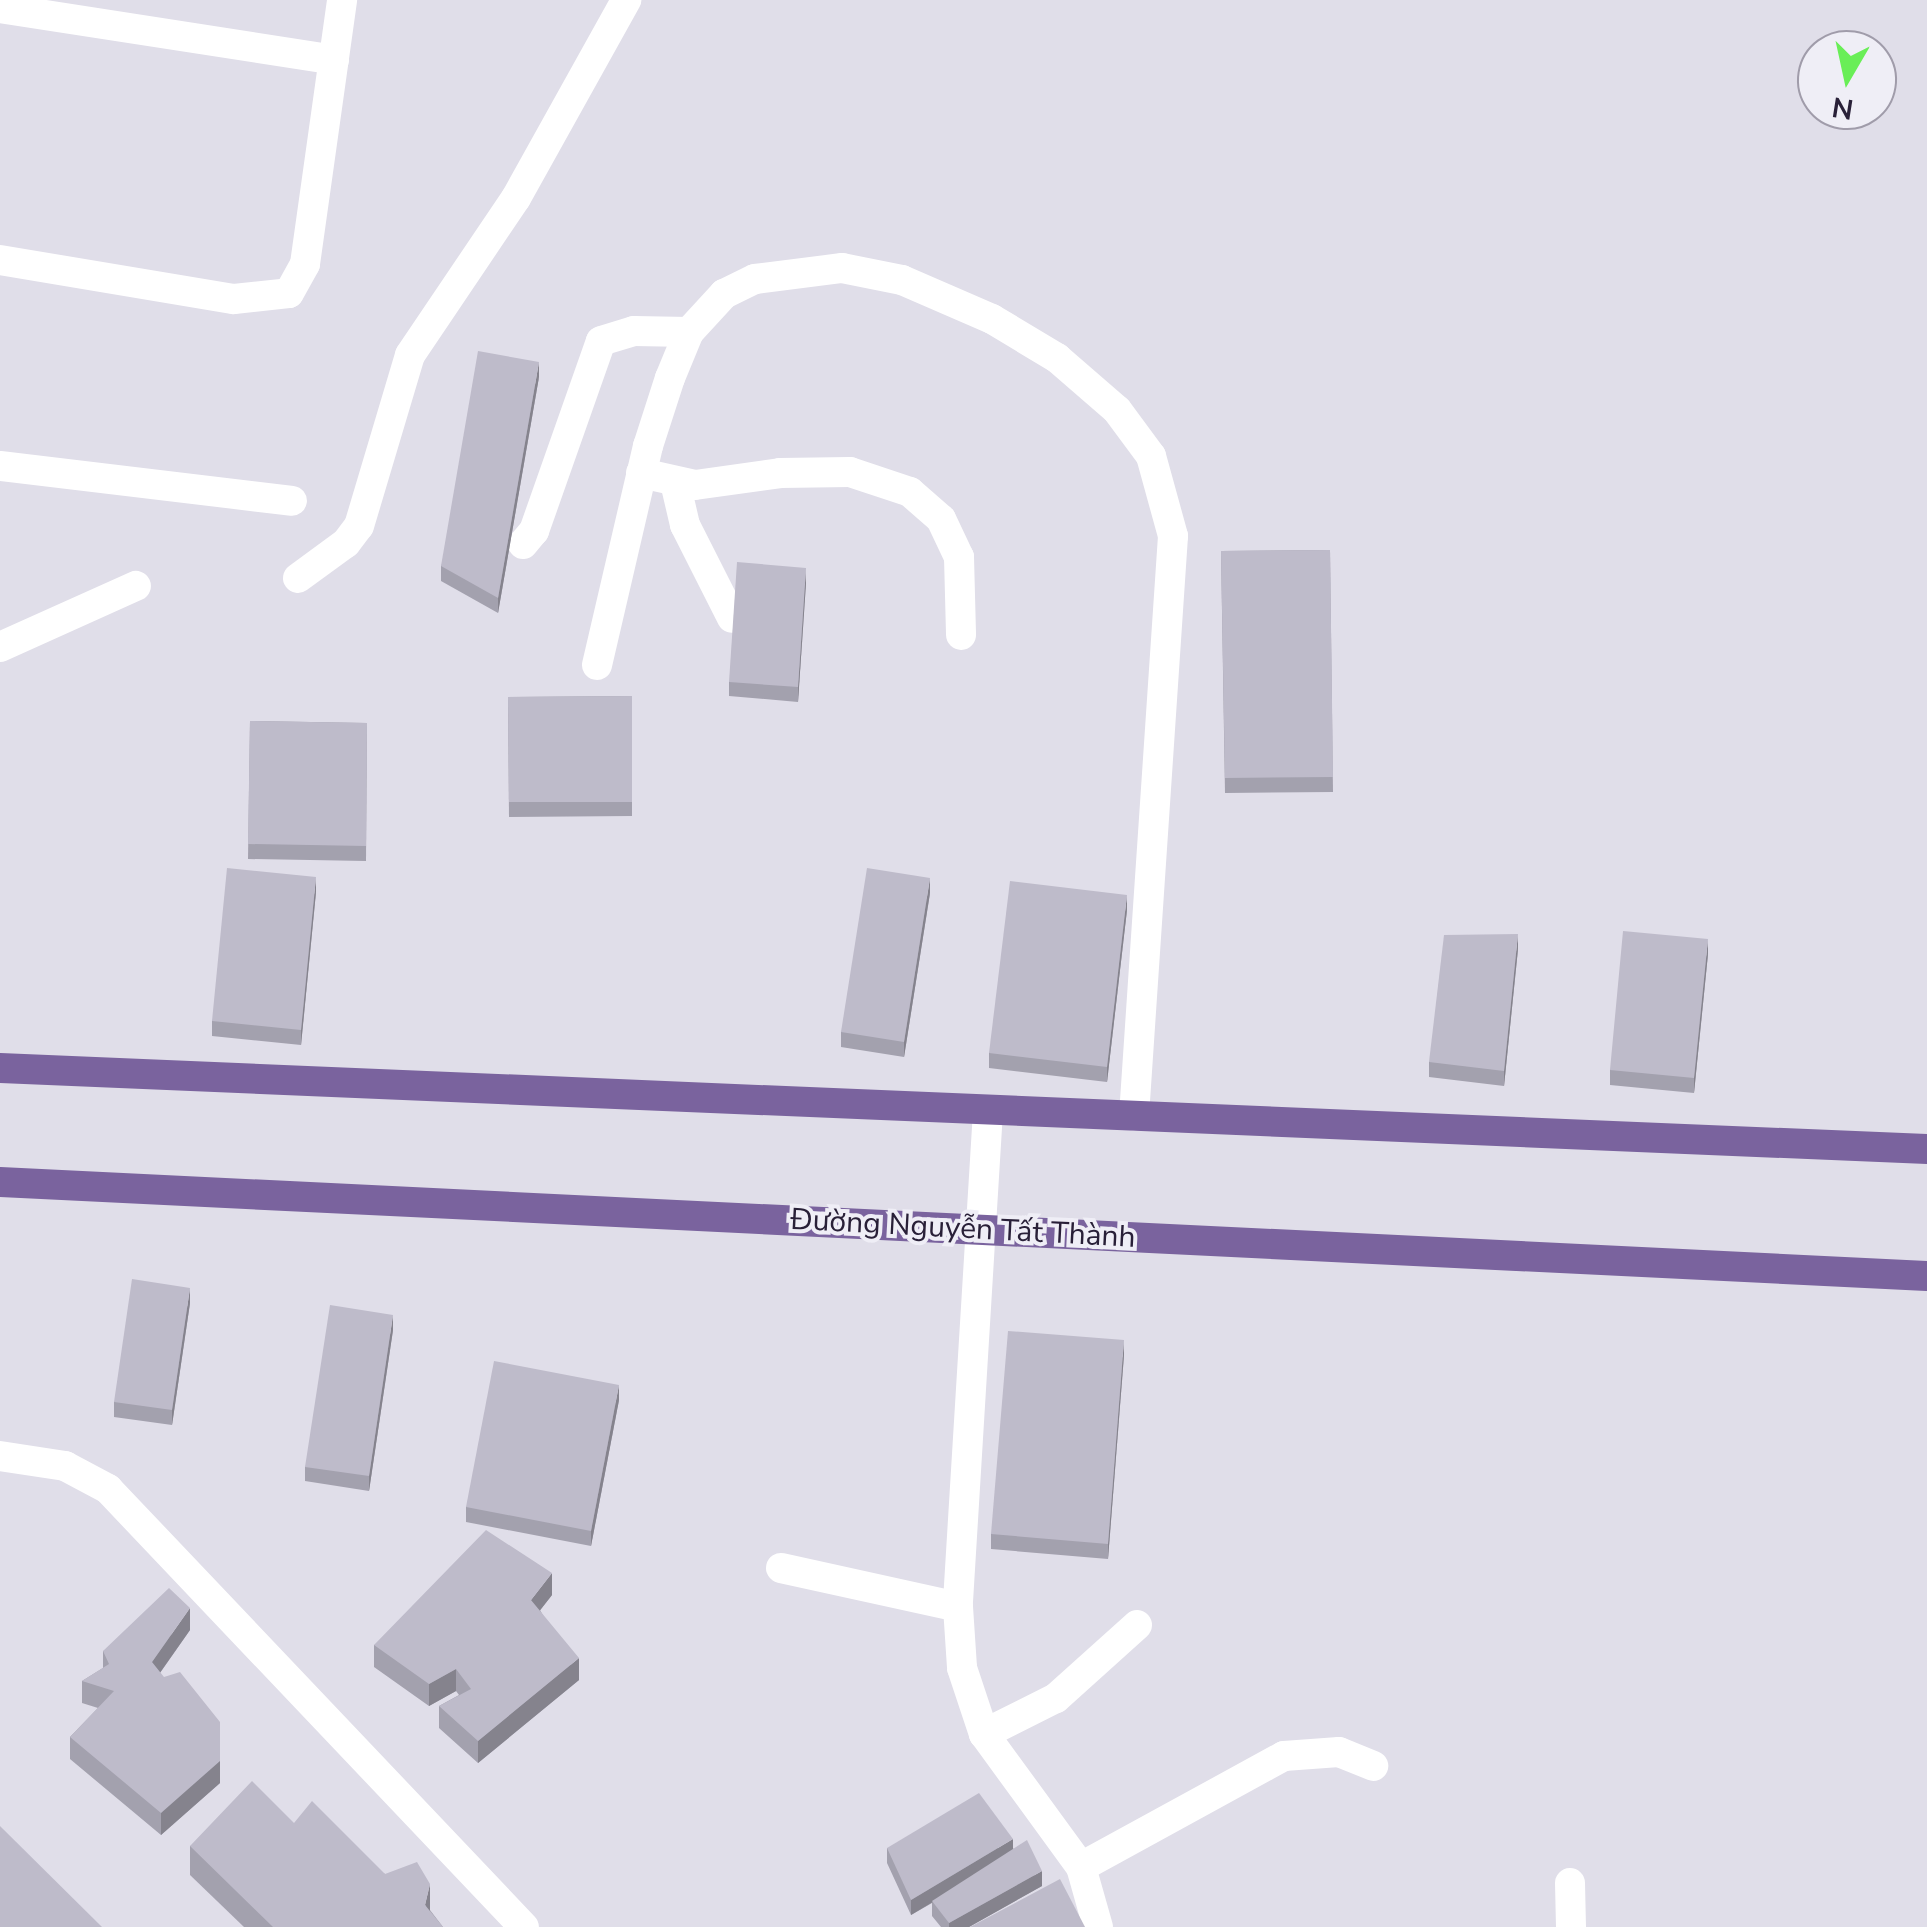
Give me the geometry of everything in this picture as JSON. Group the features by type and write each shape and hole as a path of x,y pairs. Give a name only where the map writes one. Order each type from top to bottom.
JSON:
{"main road":[{"path":"0,1068 1927,1148"},
{"name":"Đường Nguyễn Tất Thành","path":"0,1182 431,1199 981,1232 1927,1276"}],"street":[{"path":"0,260 234,299 289,293 305,264 342,0"},
{"path":"298,578 346,544 359,526 410,356 516,198 626,0"},
{"path":"0,8 334,60"},
{"path":"597,665 641,473 689,332 724,294 755,279 842,268 902,280 992,320 1057,358 1117,410 1151,456 1173,536 1134,1116"},
{"path":"523,544 534,531 591,354 601,341 634,331 689,332"},
{"path":"0,466 292,501"},
{"path":"641,473 675,482 816,470 850,472 910,492 942,519 958,557 961,635"},
{"path":"675,482 685,524 732,618"},
{"path":"0,648 136,586"},
{"path":"988,1111 958,1607 962,1668 984,1734 1081,1867 1098,1927"},
{"path":"0,1456 65,1466 108,1489 524,1927"},
{"path":"782,1568 958,1607"},
{"path":"984,1734 1056,1698 1137,1625"},
{"path":"1081,1867 1284,1756 1339,1752 1373,1766"},
{"path":"1570,1884 1570,1927"}],"building":[{"path":"478,351 539,362 498,598 441,566"},
{"path":"1330,550 1333,777 1225,778 1221,551"},
{"path":"737,562 806,568 798,687 729,682"},
{"path":"632,696 632,802 509,802 508,697"},
{"path":"250,721 367,723 366,846 248,844"},
{"path":"227,868 316,877 301,1030 212,1021"},
{"path":"867,868 930,878 904,1042 841,1032"},
{"path":"1010,881 1127,895 1107,1067 989,1053"},
{"path":"1623,931 1708,939 1694,1078 1610,1070"},
{"path":"1518,934 1504,1071 1429,1062 1444,935"},
{"path":"132,1279 190,1288 172,1410 114,1402"},
{"path":"330,1305 393,1315 369,1476 305,1467"},
{"path":"1008,1331 1124,1340 1108,1544 991,1534"},
{"path":"494,1361 619,1385 591,1531 466,1507"},
{"path":"486,1530 552,1573 531,1600 579,1658 478,1741 439,1706 471,1689 456,1669 429,1684 374,1645"},
{"path":"169,1588 190,1608 152,1662 164,1677 180,1672 220,1722 220,1761 161,1813 70,1737 114,1691 82,1681 109,1664 103,1651"},
{"path":"252,1781 294,1823 312,1801 385,1874 417,1862 430,1884 425,1905 443,1927 273,1927 190,1846"},
{"path":"979,1793 1013,1839 911,1900 887,1848"},
{"path":"0,1826 102,1927 0,1927"},
{"path":"1027,1840 1042,1871 949,1923 932,1901"},
{"path":"1060,1879 1085,1927 970,1927"}]}
